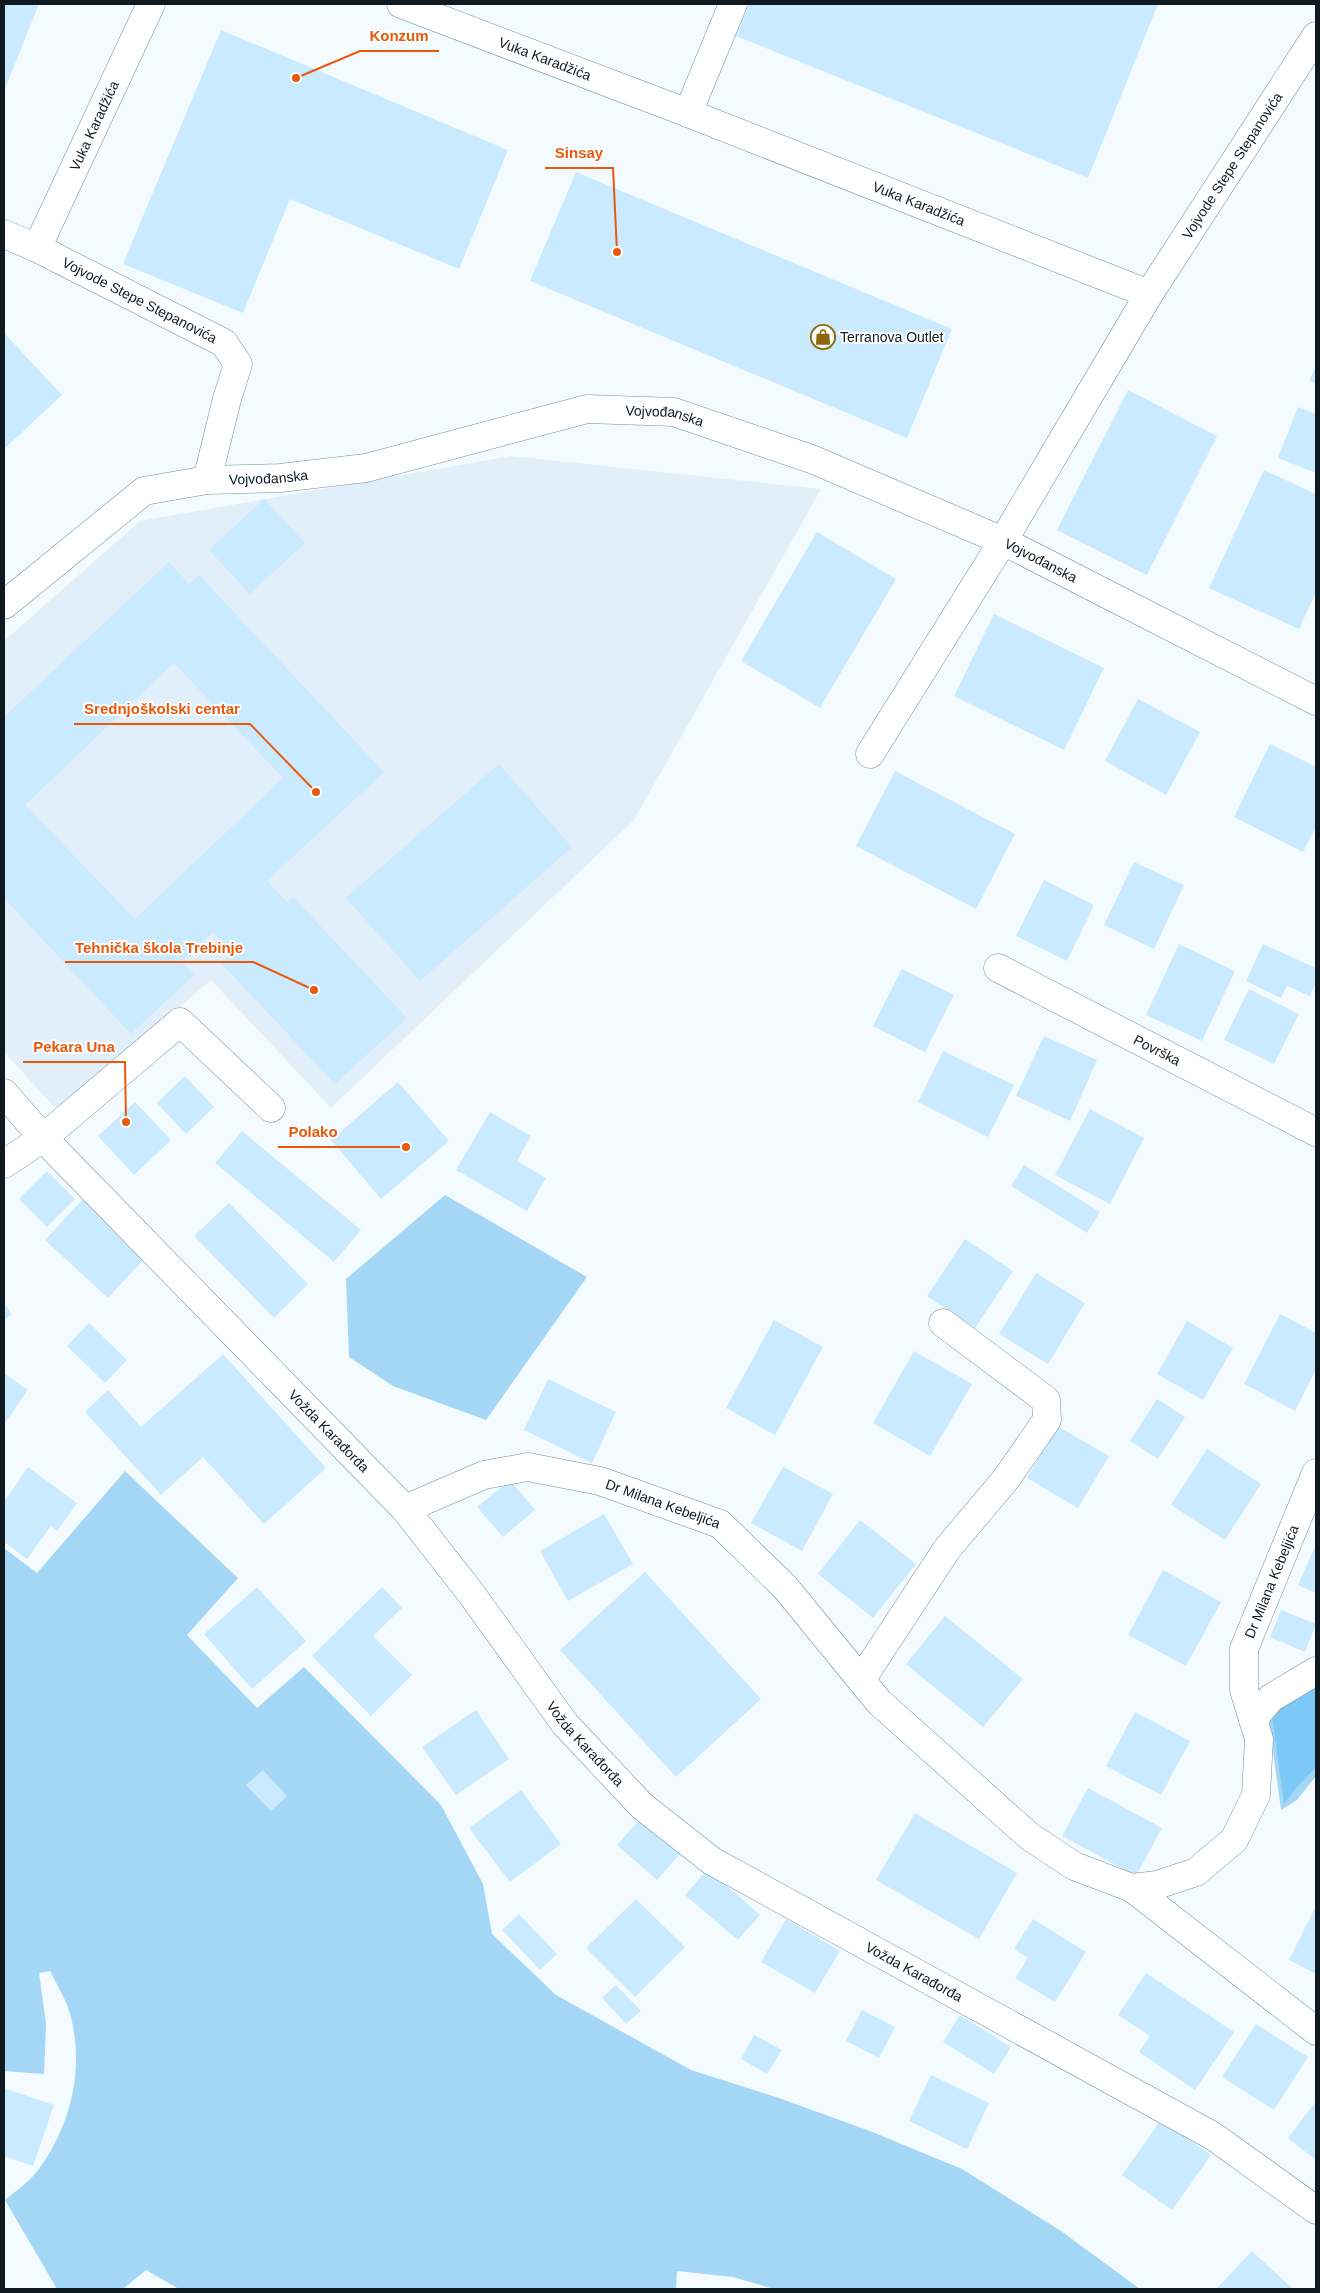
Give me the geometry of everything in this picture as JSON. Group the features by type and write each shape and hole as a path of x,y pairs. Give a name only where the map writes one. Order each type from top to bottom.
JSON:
{"street":[{"name":"Vuka Karadžića","path":"37,248 150,4"},
{"name":"Vuka Karadžića","path":"401,4 688,113 1149,294"},
{"path":"688,113 733,4"},
{"name":"Vojvode Stepe Stepanovića","path":"870,754 1003,541 1149,294 1316,36"},
{"name":"Vojvode Stepe Stepanovića","path":"4,234 37,248 224,343 238,364 227,399 207,480"},
{"name":"Vojvođanska","path":"4,605 144,491 207,480 280,478 366,468 587,409 674,412 814,460 1003,541 1316,699"},
{"name":"Površka","path":"998,968 1316,1132"},
{"path":"4,1164 43,1138 180,1022 271,1108"},
{"name":"Vožda Karađorđa","path":"4,1093 43,1138 405,1508 470,1592 565,1724 642,1806 712,1861 1213,2136 1316,2210"},
{"path":"861,1680 947,1548 1006,1479 1047,1420 1046,1400 943,1324"},
{"name":"Dr Milana Kebeljića","path":"405,1508 484,1475 528,1467 600,1481 720,1524 785,1587 879,1702 1029,1836 1074,1866 1132,1888 1316,2031"},
{"name":"Dr Milana Kebeljića","path":"1132,1888 1157,1885 1196,1872 1234,1840 1256,1795 1259,1740 1244,1690 1244,1648 1316,1473"},
{"path":"1253,1718 1271,1698 1316,1671"}],"shaded area":[{"path":"511,456 821,489 634,820 331,1108 211,980 59,1112 4,1052 4,641 140,521"},
{"path":"445,1195 587,1277 486,1420 393,1386 349,1357 346,1279"},
{"path":"125,1471 238,1578 187,1635 257,1708 304,1667 441,1805 483,1884 492,1934 556,1995 691,2070 776,2097 870,2131 962,2169 1061,2231 1140,2289 774,2289 733,2277 677,2271 676,2289 179,2289 146,2270 123,2289 57,2289 5,2200 23,2186 39,2169 59,2134 72,2096 76,2057 71,2017 64,1999 50,1971 39,1973 46,2024 44,2074 4,2071 4,1548 37,1573"},
{"path":"1316,1678 1316,1776 1297,1800 1281,1810 1267,1706"},
{"path":"1316,1681 1316,1767 1284,1804 1271,1708"}],"building":[{"path":"4,4 39,4 4,91"},
{"path":"749,4 1158,4 1088,178 736,36"},
{"path":"221,30 508,150 459,269 290,199 243,313 123,264"},
{"path":"576,172 952,329 907,438 530,281"},
{"path":"4,333 62,395 4,449"},
{"path":"1316,366 1316,384 1309,381"},
{"path":"1128,390 1217,436 1147,575 1057,530"},
{"path":"1298,407 1316,414 1316,473 1278,458"},
{"path":"1264,470 1316,494 1316,592 1299,629 1209,588"},
{"path":"264,499 305,543 250,594 209,550"},
{"path":"817,532 896,579 820,708 741,661"},
{"path":"169,562 189,584 199,575 384,772 267,881 287,902 293,897 407,1018 335,1084 221,963 232,953 213,932 181,961 194,975 131,1034 4,898 4,717","holes":["174,663 283,778 135,919 25,805"]},
{"path":"994,614 1104,668 1064,750 954,696"},
{"path":"1138,699 1200,732 1166,795 1105,761"},
{"path":"1270,744 1316,767 1316,827 1303,852 1234,817"},
{"path":"499,764 572,847 420,981 346,898"},
{"path":"895,771 1015,834 976,909 856,846"},
{"path":"1134,862 1184,885 1154,949 1104,925"},
{"path":"1044,880 1094,905 1067,961 1016,936"},
{"path":"1179,944 1235,971 1202,1041 1146,1015"},
{"path":"1263,944 1316,968 1316,982 1310,996 1287,986 1281,998 1246,981"},
{"path":"902,969 954,995 925,1052 873,1026"},
{"path":"1249,989 1299,1014 1274,1064 1224,1040"},
{"path":"1044,1036 1097,1060 1070,1121 1016,1096"},
{"path":"943,1051 1014,1085 988,1137 918,1102"},
{"path":"185,1076 214,1107 186,1134 157,1103"},
{"path":"398,1082 449,1141 381,1199 331,1140"},
{"path":"135,1102 171,1140 134,1175 98,1136"},
{"path":"1090,1109 1144,1138 1110,1204 1055,1175"},
{"path":"490,1112 531,1136 517,1161 546,1178 527,1211 456,1170"},
{"path":"242,1131 361,1230 334,1262 215,1163"},
{"path":"1024,1165 1100,1212 1087,1233 1011,1186"},
{"path":"47,1171 75,1199 47,1227 19,1199"},
{"path":"83,1199 146,1257 108,1298 45,1240"},
{"path":"229,1203 308,1284 274,1318 194,1236"},
{"path":"965,1239 1013,1271 975,1328 927,1296"},
{"path":"1036,1273 1085,1303 1048,1364 999,1334"},
{"path":"4,1303 12,1314 4,1320"},
{"path":"1280,1314 1316,1333 1316,1369 1295,1411 1244,1384"},
{"path":"774,1320 823,1347 775,1435 726,1408"},
{"path":"1187,1321 1233,1348 1203,1400 1157,1374"},
{"path":"89,1323 127,1360 105,1383 67,1346"},
{"path":"914,1351 972,1384 930,1456 873,1423"},
{"path":"223,1354 326,1468 264,1524 203,1457 161,1495 85,1412 108,1390 141,1427"},
{"path":"4,1373 28,1390 4,1424"},
{"path":"548,1379 616,1412 592,1463 524,1430"},
{"path":"1157,1399 1185,1417 1158,1459 1130,1441"},
{"path":"1057,1426 1109,1456 1078,1508 1027,1478"},
{"path":"1207,1449 1261,1484 1225,1540 1171,1505"},
{"path":"28,1467 77,1503 57,1531 51,1526 27,1559 4,1542 4,1502"},
{"path":"783,1467 833,1494 802,1551 751,1523"},
{"path":"510,1480 535,1510 503,1537 477,1507"},
{"path":"604,1514 633,1564 568,1601 540,1551"},
{"path":"860,1520 916,1564 873,1618 818,1574"},
{"path":"1316,1544 1316,1593 1298,1585"},
{"path":"1163,1570 1221,1602 1186,1666 1128,1635"},
{"path":"645,1572 761,1699 676,1777 560,1650"},
{"path":"257,1587 306,1641 252,1689 204,1634"},
{"path":"382,1587 402,1608 373,1636 412,1675 371,1716 312,1656"},
{"path":"1281,1610 1316,1624 1305,1652 1270,1637"},
{"path":"945,1616 1023,1679 983,1727 906,1664"},
{"path":"476,1710 509,1759 456,1795 422,1747"},
{"path":"1135,1712 1190,1741 1161,1795 1106,1766"},
{"path":"263,1770 287,1796 271,1811 246,1785"},
{"path":"1088,1788 1162,1828 1136,1876 1062,1836"},
{"path":"521,1790 561,1844 510,1882 469,1828"},
{"path":"915,1813 1017,1873 979,1939 876,1880"},
{"path":"640,1819 680,1854 657,1880 617,1845"},
{"path":"708,1869 760,1915 738,1940 685,1895"},
{"path":"636,1899 685,1947 635,1997 586,1948"},
{"path":"1316,1906 1316,1974 1289,1960"},
{"path":"519,1914 557,1954 540,1970 502,1930"},
{"path":"786,1919 840,1951 815,1993 761,1962"},
{"path":"1033,1919 1086,1952 1055,2002 1015,1978 1028,1958 1014,1949"},
{"path":"1146,1973 1234,2032 1195,2090 1139,2052 1150,2036 1118,2015"},
{"path":"616,1985 641,2011 626,2024 602,1998"},
{"path":"862,2010 895,2027 879,2058 846,2041"},
{"path":"960,2015 1011,2047 994,2074 943,2042"},
{"path":"1256,2024 1308,2057 1274,2110 1222,2077"},
{"path":"754,2035 782,2050 767,2074 741,2059"},
{"path":"931,2075 989,2103 967,2149 909,2121"},
{"path":"4,2088 54,2105 33,2166 4,2156"},
{"path":"1316,2101 1316,2160 1288,2138"},
{"path":"1161,2120 1211,2155 1172,2210 1122,2175"},
{"path":"1252,2251 1293,2289 1216,2289"}],"place":[{"name":"Konzum","path":"296,78"},
{"name":"Sinsay","path":"617,252"},
{"name":"Terranova Outlet","path":"823,337"},
{"name":"Srednjoškolski centar","path":"316,792"},
{"name":"Tehnička škola Trebinje","path":"314,990"},
{"name":"Pekara Una","path":"126,1122"},
{"name":"Polako","path":"406,1147"}]}
